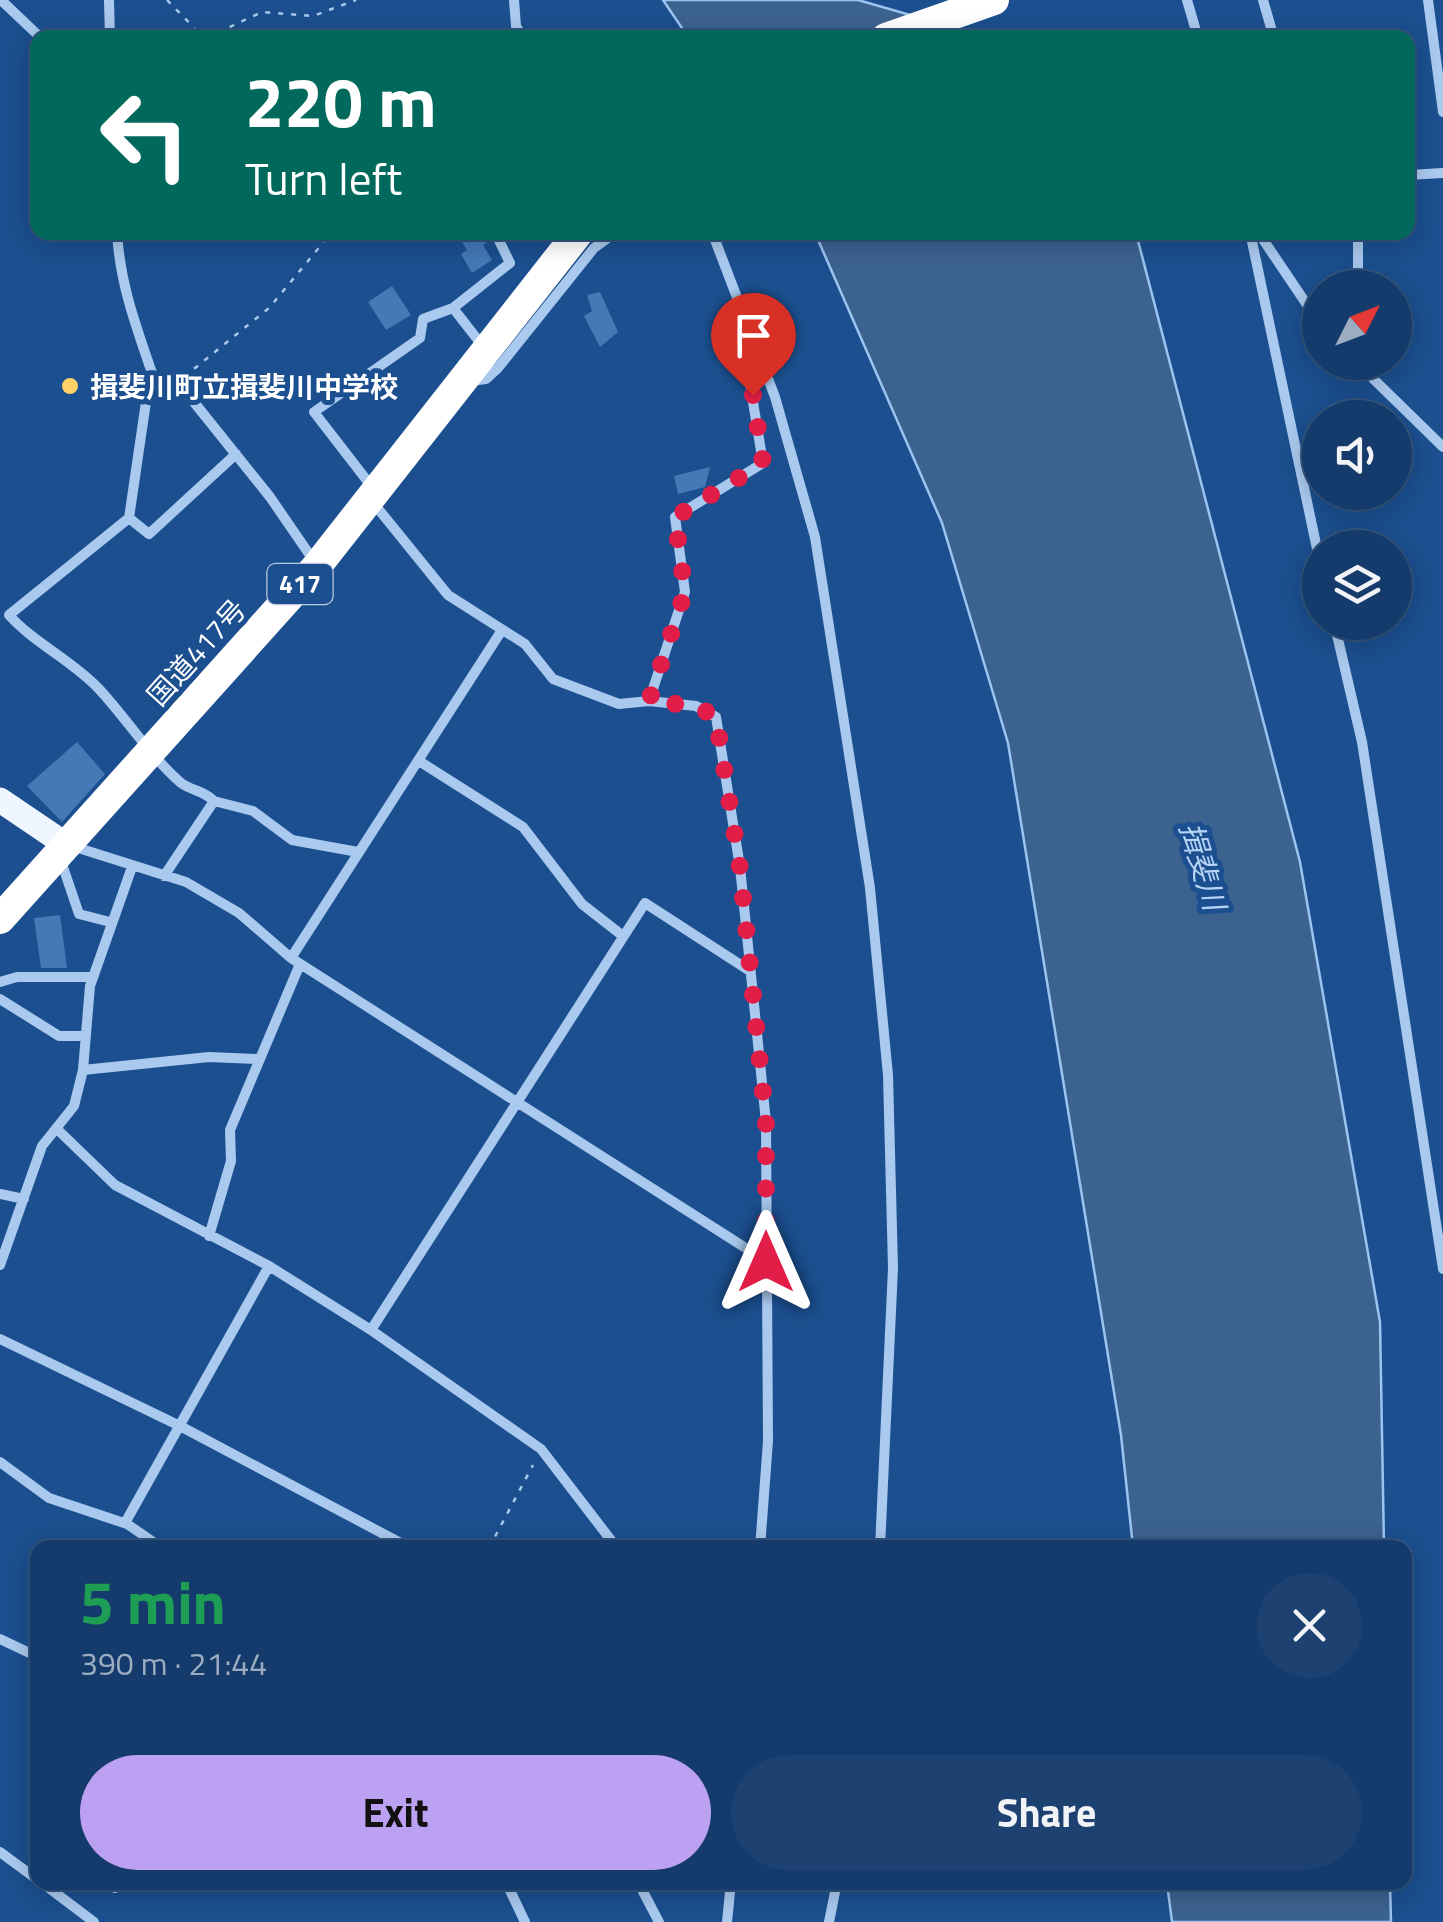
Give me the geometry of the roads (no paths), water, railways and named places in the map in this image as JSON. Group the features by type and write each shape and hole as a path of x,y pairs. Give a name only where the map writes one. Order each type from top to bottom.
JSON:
{"highway":[{"path":"909,30 994,0"},
{"name":"国道417号","path":"0,919 317,566 573,240"}],"main road":[{"path":"0,800 61,850"}],"street":[{"path":"1,0 33,30"},
{"path":"109,0 110,30"},
{"path":"514,0 518,30"},
{"path":"1187,0 1196,30"},
{"path":"1263,0 1272,30"},
{"path":"1428,0 1443,112"},
{"path":"1415,175 1443,173"},
{"path":"117,240 119,272 137,340 155,382"},
{"path":"499,240 510,263 454,308 423,319 420,338 314,412 448,595 525,644 553,679 619,704 649,701 696,706 716,717 740,868 766,1122 768,1441 761,1540"},
{"path":"466,381 486,380 498,368 594,248 605,240"},
{"path":"715,240 775,397 815,537 850,742 874,928 888,1075 893,1268 880,1540"},
{"path":"1252,240 1313,530"},
{"path":"1263,240 1302,297"},
{"path":"1358,240 1358,270"},
{"path":"649,701 685,592 675,517 763,463 734,290"},
{"path":"454,308 488,353"},
{"path":"1374,380 1443,448"},
{"path":"155,382 185,391 317,566"},
{"path":"155,382 147,395 130,518 8,614 27,634 96,686 185,786 203,790 214,801 253,811 301,843 358,852"},
{"path":"130,518 150,534 236,454"},
{"path":"208,1236 230,1161 230,1130 296,961 358,852 502,630"},
{"path":"1338,640 1365,761 1443,1269"},
{"path":"419,761 523,826 582,904 623,936"},
{"path":"164,876 214,801"},
{"path":"110,922 79,914 61,850 186,882 239,913 296,961 766,1262"},
{"path":"0,1265 42,1146 74,1106 84,1070 93,977 132,867"},
{"path":"371,1330 645,903 750,971"},
{"path":"0,982 17,977 93,977"},
{"path":"0,998 59,1036 86,1036"},
{"path":"84,1070 209,1057 258,1060"},
{"path":"58,1130 115,1185 269,1266 371,1330 541,1449 610,1540"},
{"path":"0,1194 24,1200"},
{"path":"125,1523 269,1266"},
{"path":"0,1340 180,1426 395,1540"},
{"path":"0,1462 49,1498 125,1523 150,1540"},
{"path":"0,1639 30,1653"},
{"path":"0,1852 30,1874"},
{"path":"51,1890 94,1922"},
{"path":"510,1890 525,1922"},
{"path":"642,1890 659,1922"},
{"path":"728,1922 730,1890"},
{"path":"830,1922 836,1890"}],"water":[{"path":"663,0 858,0 963,30 683,30"},
{"name":"揖斐川","path":"818,240 1138,240 1300,862 1380,1322 1384,1540 1132,1540 1121,1435 1008,743 942,523"},
{"path":"1168,1890 1390,1890 1391,1922 1172,1922"}],"place":[{"name":"揖斐川町立揖斐川中学校","path":"70,386"}]}
